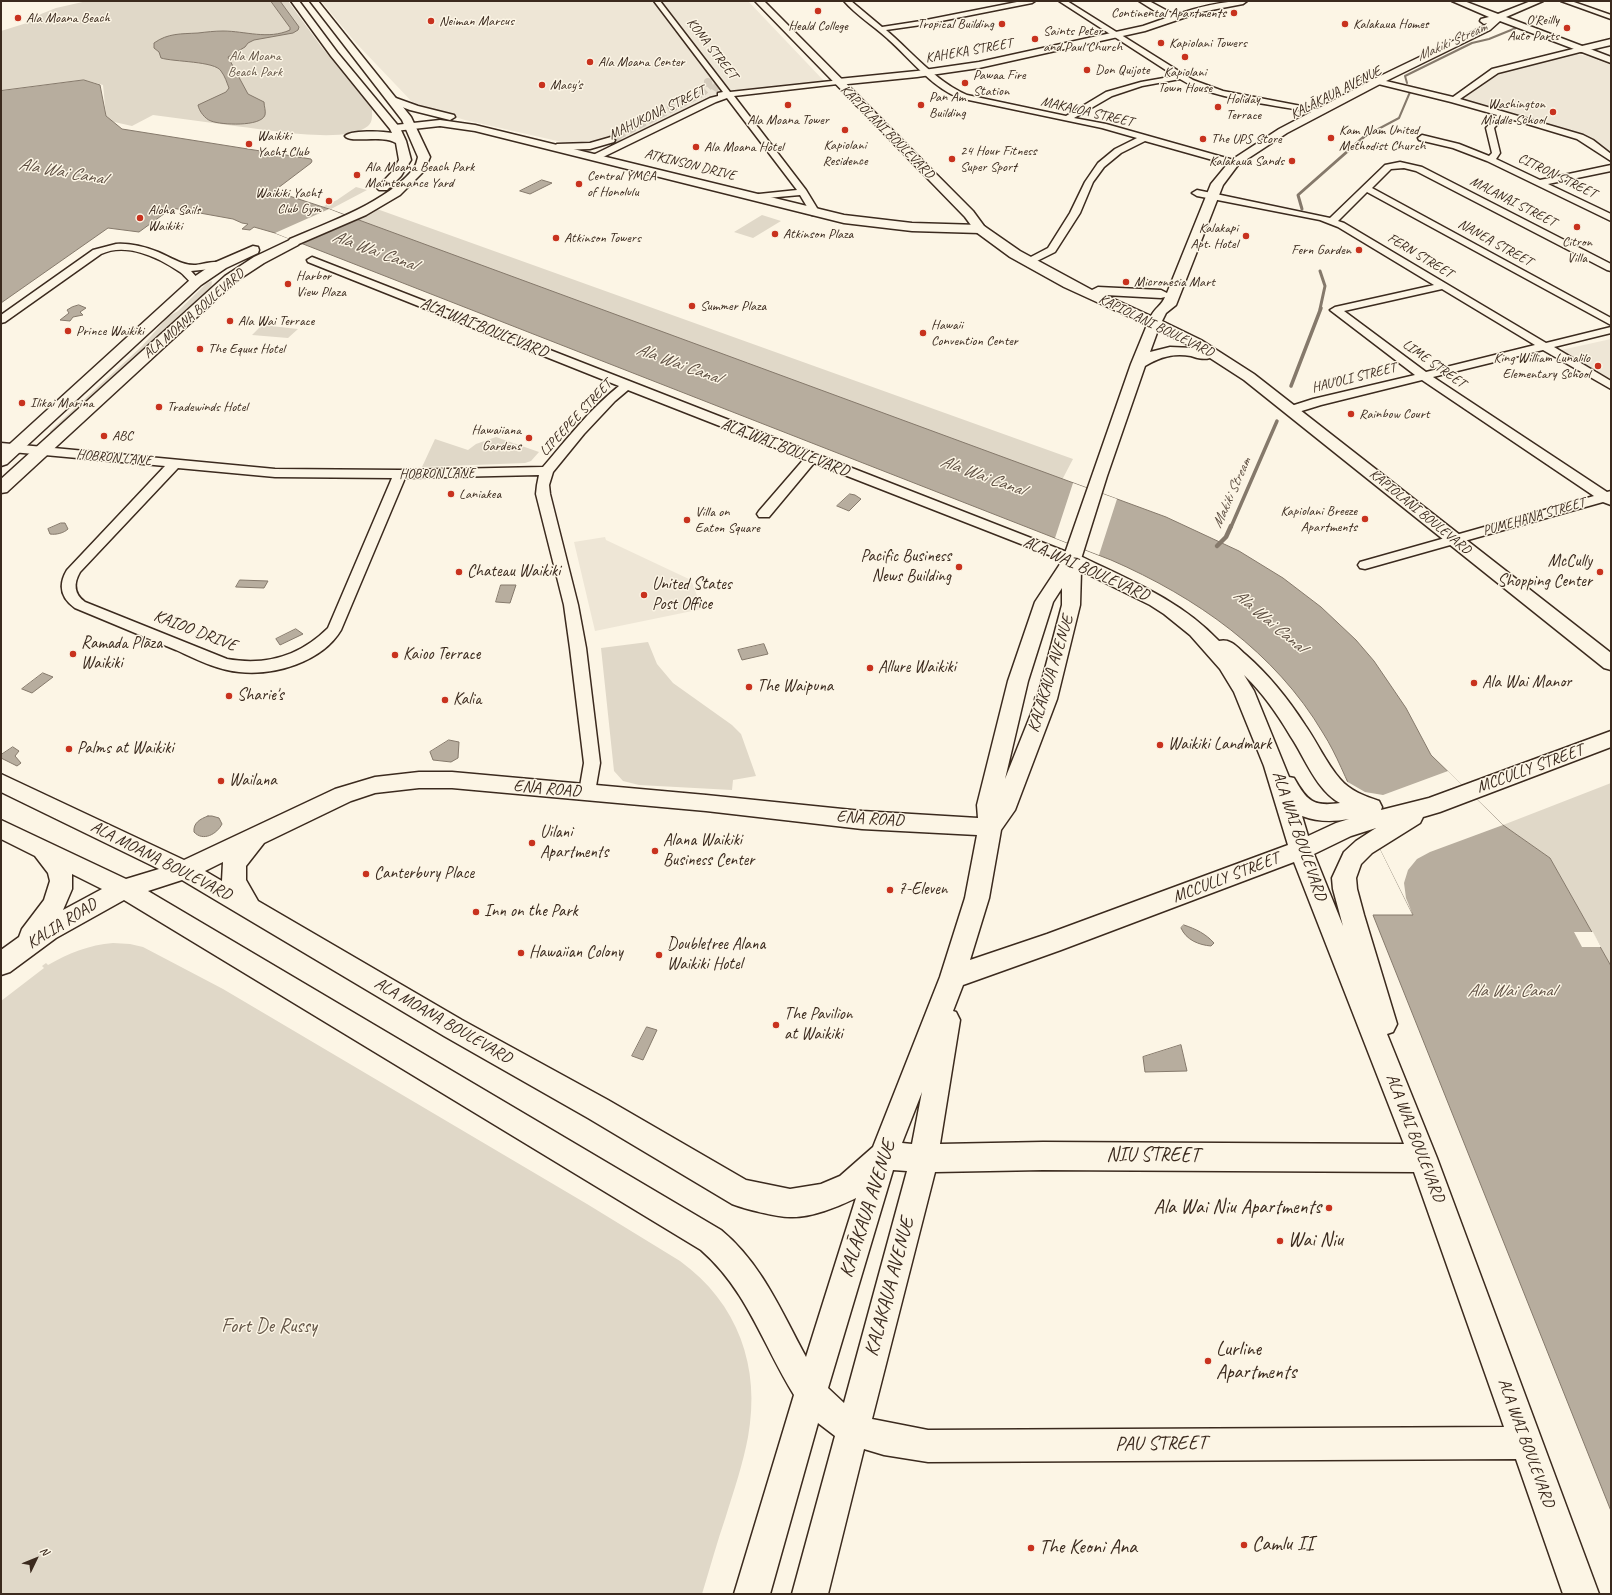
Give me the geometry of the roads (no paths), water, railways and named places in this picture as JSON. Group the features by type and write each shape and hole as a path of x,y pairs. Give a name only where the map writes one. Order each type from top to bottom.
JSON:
{"main road":[{"name":"ALA MOANA BOULEVARD","path":"1,461 8,447 196,282 221,265 342,210 381,190 397,174 405,160 401,141 395,128 334,54 295,1"},
{"name":"ALA MOANA BOULEVARD","path":"1,488 230,279 259,260 294,242 362,212 396,192 420,169 424,157 412,127 393,100 314,1"},
{"name":"KAPIOLANI BOULEVARD","path":"759,1 969,214 980,230 1029,262 1083,290 1157,316 1249,377 1611,663"},
{"path":"1143,1 1173,18"},
{"name":"KAHEKA STREET","path":"838,82 928,73 979,65 1145,28 1206,8 1243,1"},
{"path":"1456,1 1611,60"},
{"name":"KALĀKAUA AVENUE","path":"1260,133 1321,99 1472,26 1539,1"},
{"path":"1468,6 1479,15 1476,22"},
{"name":"KALĀKAUA AVENUE","path":"1157,316 1169,305 1217,184 1234,163 1282,131 1378,81 1488,28 1499,17"},
{"path":"1488,28 1503,25 1530,29"},
{"path":"1581,49 1592,45 1611,42"},
{"path":"393,100 414,108 453,118 475,128"},
{"path":"384,114 374,127 350,136 382,135 392,136 401,141"},
{"name":"ATKINSON DRIVE","path":"395,128 448,124 475,128 759,197 815,213 851,220 905,227 980,230"},
{"path":"420,146 434,132 442,129 475,128"},
{"path":"1212,169 1220,159 1234,149"},
{"path":"1195,199 1204,180"},
{"name":"KALĀKAUA AVENUE","path":"752,1594 811,1391 883,1156 954,977 977,898 990,827 988,805 1018,681 1044,602 1072,559 1138,364 1157,316 1158,303 1168,273"},
{"path":"1083,290 1161,294"},
{"path":"1138,364 1157,353 1171,350 1189,351 1220,358"},
{"name":"KALĀKAUA AVENUE","path":"990,827 1004,810 1047,699 1071,606 1072,559"},
{"name":"ALA WAI BOULEVARD","path":"1072,559 1157,601 1197,630 1227,664 1244,691 1275,766 1302,850 1423,1158 1581,1594"},
{"path":"1157,601 1187,616 1253,672 1268,688 1298,730 1328,780 1352,811"},
{"name":"MCCULLY STREET","path":"954,977 1052,944 1302,850 1352,811 1385,817 1432,806 1611,739"},
{"path":"1275,766 1296,801 1307,810 1319,813 1432,806"},
{"name":"ENA ROAD","path":"125,889 184,870 343,795 375,786 418,780 452,780 587,792 862,820 990,827"},
{"name":"ALA MOANA BOULEVARD","path":"1,782 184,870 742,1194 790,1204 821,1198 850,1186 883,1156"},
{"path":"1423,1158 1347,898 1344,883 1348,866 1355,856 1371,842 1432,806"},
{"path":"1,829 125,889 711,1240 734,1261 749,1282 796,1370 811,1391"},
{"path":"249,908 234,881 234,863 263,832"},
{"path":"8,959 44,921 61,891 60,874 43,850"},
{"name":"KALIA ROAD","path":"8,959 47,931 102,900 125,889"},
{"name":"KALAKAUA AVENUE","path":"810,1594 852,1428 924,1158 954,977"},
{"name":"NIU STREET","path":"883,1156 924,1158 1043,1156 1423,1158"},
{"name":"PAU STREET","path":"811,1391 828,1410 852,1428 870,1435 928,1446 1527,1442"}],"street":[{"name":"KONA STREET","path":"657,1 803,192 815,213"},
{"name":"MAKALOA STREET","path":"847,1 928,73 951,91 964,97 1103,126 1234,163"},
{"path":"880,29 1032,1"},
{"path":"1062,1 1180,77 1200,86 1221,93 1319,112"},
{"path":"1564,1 1611,17"},
{"path":"1454,100 1499,69 1581,49"},
{"path":"1067,119 1109,94 1141,84 1180,77"},
{"path":"1365,78 1454,100 1584,139 1611,158"},
{"name":"MAHUKONA STREET","path":"705,95 730,95 838,82"},
{"name":"KONA STREET","path":"719,89 730,95"},
{"name":"MAHUKONA STREET","path":"590,155 713,100 730,95"},
{"path":"1490,159 1496,154 1490,128 1502,115"},
{"path":"1029,262 1052,250 1075,213 1090,182 1107,159 1144,138"},
{"name":"CITRON STREET","path":"1422,138 1456,146 1490,159 1538,183 1608,214"},
{"name":"MAHUKONA STREET","path":"557,147 590,146 611,140 590,155"},
{"name":"MALANAI STREET","path":"1366,188 1388,167 1401,165 1419,169 1611,268"},
{"path":"1538,183 1611,168"},
{"path":"1332,221 1366,188"},
{"name":"NANEA STREET","path":"1366,188 1611,322"},
{"path":"759,197 803,192"},
{"name":"FERN STREET","path":"1195,199 1212,196 1332,221 1611,386"},
{"path":"1,320 103,249 129,247 143,250 170,262 189,273 196,282"},
{"name":"ALA WAI BOULEVARD","path":"312,260 811,458 1072,559"},
{"path":"170,262 193,268 221,265"},
{"name":"LIME STREET","path":"1443,286 1335,310 1424,376 1609,497"},
{"name":"HAU'OLI STREET","path":"1292,410 1317,402 1611,330"},
{"name":"LIPEEPEE STREET","path":"547,471 580,431 611,398 627,385"},
{"name":"HOBRON LANE","path":"8,447 275,473 400,474 547,471"},
{"path":"764,514 811,458"},
{"name":"KAIOO DRIVE","path":"175,463 74,570 68,582 68,594 80,605 224,664 242,667 263,667 289,660 312,649 329,635 339,619 400,474"},
{"path":"547,471 543,485 543,494 571,605 579,655 592,763 587,792"},
{"name":"PUMEHANA STREET","path":"1365,565 1424,547 1455,540 1609,497"}],"water":[{"path":"271,1 280,1 299,27 298,30 293,33 254,40 228,57 248,94 264,102 265,115 262,119 256,122 240,124 209,120 200,110 198,105 226,92 229,88 221,71 211,65 161,58 159,52 154,48 154,43 164,37 180,34 231,31 265,35 282,33 290,30"},
{"name":"Ala Wai Canal","path":"84,80 100,85 106,116 122,129 311,159 311,163 274,191 329,209 1166,517 1239,551 1283,578 1321,607 1356,640 1374,661 1406,708 1431,755 1503,825 1550,858 1611,966 1611,1511 1373,915 1413,915 1328,741 1304,704 1282,677 1257,652 1231,630 1173,591 1111,560 275,233 254,227 250,230 242,229 248,224 233,219 172,208 139,232 108,228 1,303 1,91"},
{"path":"542,180 552,183 530,194 520,191"},
{"path":"79,305 86,308 80,312 83,315 73,317 70,321 60,320 69,313 67,310"},
{"path":"850,494 861,499 849,511 837,506"},
{"path":"61,523 65,523 68,529 64,532 50,534 48,529"},
{"path":"240,580 268,581 264,588 236,587"},
{"path":"501,585 516,585 510,603 496,602"},
{"path":"296,629 303,634 280,645 276,639"},
{"path":"764,644 768,654 742,660 738,650"},
{"path":"43,673 53,677 32,693 22,689"},
{"path":"449,740 459,742 458,758 451,762 433,760 430,752"},
{"path":"13,747 19,751 15,756 21,763 17,766 1,758 1,755"},
{"path":"208,816 219,818 222,824 220,828 210,836 198,835 194,832 196,824"},
{"path":"1184,925 1200,932 1214,943 1211,946 1193,941 1183,932 1181,928"},
{"path":"647,1027 657,1030 643,1060 632,1056"},
{"path":"1181,1045 1187,1071 1145,1072 1143,1057"}],"waterway":[{"name":"Makiki Stream","path":"1407,83 1405,76 1472,43 1489,39 1516,28"},
{"name":"Makiki Stream","path":"1365,136 1399,118 1410,92"},
{"name":"Makiki Stream","path":"1302,209 1298,195 1366,135"},
{"name":"Makiki Stream","path":"1320,271 1325,286 1320,309"},
{"name":"Makiki Stream","path":"1291,386 1321,308"},
{"name":"Makiki Stream","path":"1231,527 1277,421"},
{"name":"Makiki Stream","path":"1217,546 1226,537 1231,526"}],"tunnel":[{"path":"617,136 702,93 709,86 708,82 719,89"},
{"path":"611,140 619,135"}],"place":[{"name":"Heald College","path":"818,11"},
{"name":"Continental Apartments","path":"1234,13"},
{"name":"Ala Moana Beach","path":"18,18"},
{"name":"Neiman Marcus","path":"431,21"},
{"name":"Tropical Building","path":"1002,24"},
{"name":"Kalakaua Homes","path":"1345,24"},
{"name":"O'Reilly Auto Parts","path":"1567,28"},
{"name":"Saints Peter and Paul Church","path":"1035,39"},
{"name":"Kapiolani Towers","path":"1161,43"},
{"name":"Kapiolani Town House","path":"1185,57"},
{"name":"Ala Moana Center","path":"590,62"},
{"name":"Don Quijote","path":"1087,70"},
{"name":"Pawaa Fire Station","path":"965,83"},
{"name":"Macy's","path":"542,85"},
{"name":"Ala Moana Tower","path":"788,105"},
{"name":"Pan Am Building","path":"921,105"},
{"name":"Holiday Terrace","path":"1218,107"},
{"name":"Washington Middle School","path":"1553,112"},
{"name":"Kapiolani Residence","path":"845,130"},
{"name":"Kam Nam United Methodist Church","path":"1331,138"},
{"name":"The UPS Store","path":"1203,139"},
{"name":"Waikiki Yacht Club","path":"249,144"},
{"name":"Ala Moana Hotel","path":"696,147"},
{"name":"24 Hour Fitness Super Sport","path":"952,159"},
{"name":"Kalakaua Sands","path":"1292,161"},
{"name":"Ala Moana Beach Park Maintenance Yard","path":"357,175"},
{"name":"Central YMCA of Honolulu","path":"579,184"},
{"name":"Waikiki Yacht Club Gym","path":"329,201"},
{"name":"Aloha Sails Waikiki","path":"140,218"},
{"name":"Citron Villa","path":"1577,227"},
{"name":"Atkinson Plaza","path":"775,234"},
{"name":"Kalakapi Apt. Hotel","path":"1246,236"},
{"name":"Atkinson Towers","path":"556,238"},
{"name":"Fern Garden","path":"1359,250"},
{"name":"Micronesia Mart","path":"1126,282"},
{"name":"Harbor View Plaza","path":"288,284"},
{"name":"Summer Plaza","path":"692,306"},
{"name":"Ala Wai Terrace","path":"230,321"},
{"name":"Prince Waikiki","path":"68,331"},
{"name":"Hawaii Convention Center","path":"923,333"},
{"name":"The Equus Hotel","path":"200,349"},
{"name":"King William Lunalilo Elementary School","path":"1598,366"},
{"name":"Ilikai Marina","path":"22,403"},
{"name":"Tradewinds Hotel","path":"159,407"},
{"name":"Rainbow Court","path":"1351,414"},
{"name":"ABC","path":"104,436"},
{"name":"Hawaiiana Gardens","path":"529,438"},
{"name":"Laniakea","path":"451,494"},
{"name":"Kapiolani Breeze Apartments","path":"1365,519"},
{"name":"Villa on Eaton Square","path":"687,520"},
{"name":"Pacific Business News Building","path":"959,567"},
{"name":"Chateau Waikiki","path":"459,572"},
{"name":"McCully Shopping Center","path":"1600,572"},
{"name":"United States Post Office","path":"644,595"},
{"name":"Ramada Plaza Waikiki","path":"73,654"},
{"name":"Kaioo Terrace","path":"395,655"},
{"name":"Allure Waikiki","path":"870,668"},
{"name":"Ala Wai Manor","path":"1474,683"},
{"name":"The Waipuna","path":"749,687"},
{"name":"Sharie's","path":"229,696"},
{"name":"Kalia","path":"445,700"},
{"name":"Waikiki Landmark","path":"1160,745"},
{"name":"Palms at Waikiki","path":"69,749"},
{"name":"Wailana","path":"221,781"},
{"name":"Uilani Apartments","path":"532,843"},
{"name":"Alana Waikiki Business Center","path":"655,851"},
{"name":"Canterbury Place","path":"366,874"},
{"name":"7-Eleven","path":"890,890"},
{"name":"Inn on the Park","path":"476,912"},
{"name":"Hawaiian Colony","path":"521,953"},
{"name":"Doubletree Alana Waikiki Hotel","path":"659,955"},
{"name":"The Pavilion at Waikiki","path":"776,1025"},
{"name":"Ala Wai Niu Apartments","path":"1329,1208"},
{"name":"Wai Niu","path":"1280,1241"},
{"name":"Lurline Apartments","path":"1208,1361"},
{"name":"Camlu II","path":"1244,1545"},
{"name":"The Keoni Ana","path":"1031,1548"}],"park label":[{"name":"Ala Moana Beach Park","path":"255,64"},
{"name":"Fort De Russy","path":"269,1327"}]}
